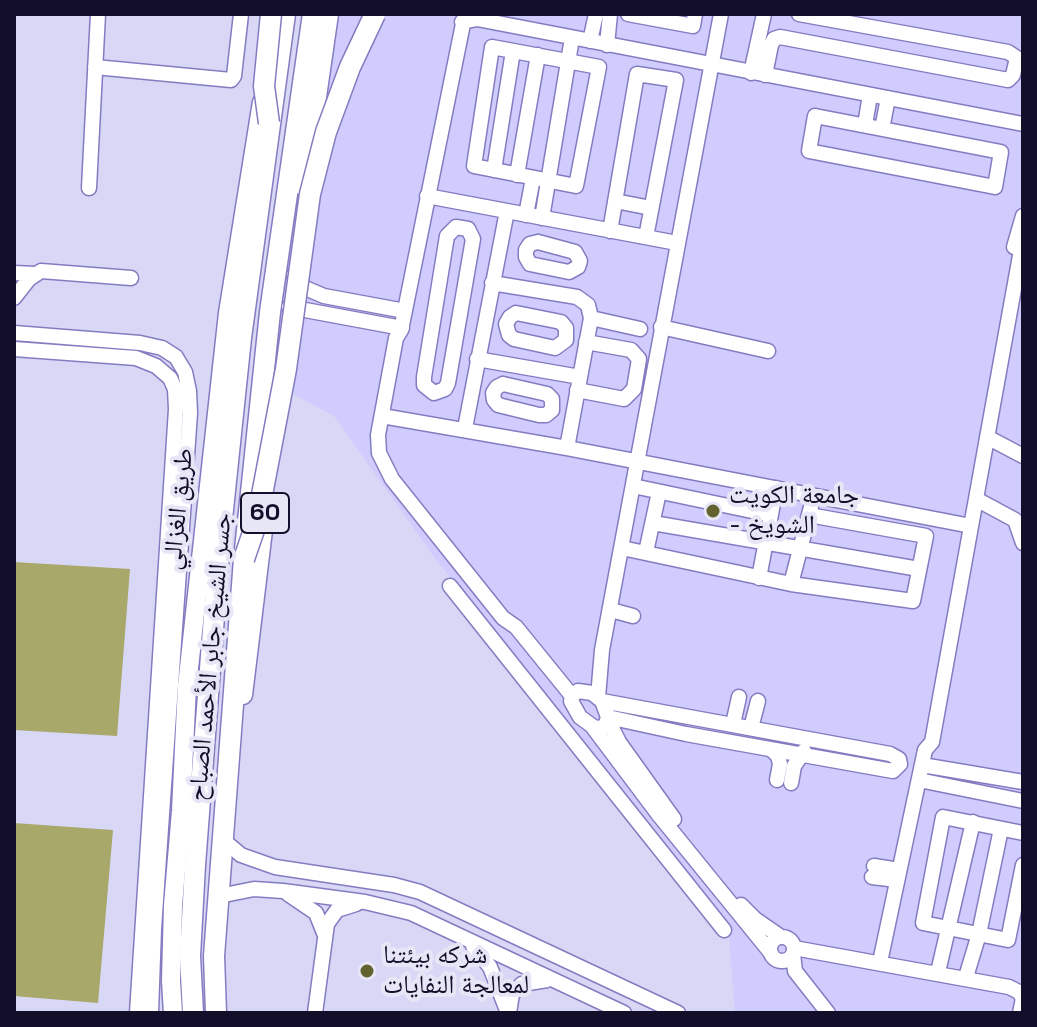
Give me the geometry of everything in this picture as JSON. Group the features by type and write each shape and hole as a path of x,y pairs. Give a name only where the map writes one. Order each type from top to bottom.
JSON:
{"highway":[{"path":"269,123 264,86 274,14"},
{"name":"60","path":"269,123 285,14"},
{"name":"60","path":"298,115 313,14"},
{"path":"298,115 307,98 328,14"},
{"path":"244,559 257,521 286,369 310,194 326,132 350,67 375,14"},
{"name":"جسر الشيخ جابر الأحمد الصباح","path":"216,1013 214,956 244,559 270,312 298,115"},
{"name":"جسر الشيخ جابر الأحمد الصباح","path":"193,1013 190,956 193,895 220,538 241,338 269,123"}],"main road":[{"name":"طريق الغزالي","path":"173,1013 173,905 187,686 229,299 274,14"},
{"name":"60","path":"223,1013 221,950 224,895 246,665 292,272 328,14"}],"street":[{"path":"89,188 98,14"},
{"path":"95,67 231,80 241,14"},
{"path":"590,41 596,14"},
{"path":"607,45 610,14"},
{"path":"633,14 666,17 693,26 695,14"},
{"path":"721,14 611,610 602,650 592,674 571,701 816,1013"},
{"path":"758,74 764,14"},
{"path":"758,74 774,39 780,37 1008,80 1013,75 1017,58 1008,52 799,14"},
{"path":"608,719 893,771 900,764 896,755 575,693 516,627 507,622 384,467 378,444 403,344 401,329 463,18 1023,124"},
{"path":"517,175 544,57 555,35"},
{"path":"526,215 540,179 572,38"},
{"path":"513,51 544,57 599,67 576,186 494,170 513,51"},
{"path":"610,231 637,74 676,80 646,237"},
{"path":"865,125 870,95"},
{"path":"882,129 888,98"},
{"path":"815,116 882,129 1001,152 995,187 809,151 815,116"},
{"path":"540,179 542,218"},
{"path":"427,196 677,243"},
{"path":"615,201 651,208"},
{"path":"466,423 507,211"},
{"path":"880,962 924,758 932,742 967,522 1012,307 1012,256 1023,216"},
{"path":"460,226 470,232 473,239 460,315 448,383 442,391 430,391 424,385 424,377 447,236 452,229 460,226"},
{"path":"967,522 976,499 1023,239"},
{"path":"543,292 548,268"},
{"path":"14,273 35,274 52,270 131,278"},
{"path":"292,272 305,288 324,296 405,311"},
{"path":"14,298 35,274"},
{"path":"492,283 577,297 588,305 591,318 567,445"},
{"path":"289,307 401,329"},
{"path":"460,315 485,318"},
{"path":"591,318 622,331 640,329"},
{"path":"661,327 768,351"},
{"path":"14,333 140,343 162,348 176,357 185,372 189,391 151,1013"},
{"path":"515,366 520,341"},
{"path":"477,359 540,370 621,400 627,398 634,389 639,359 636,353 586,342"},
{"path":"14,349 136,358 156,366 170,378 175,389 137,1013"},
{"path":"535,391 540,370"},
{"path":"386,412 967,522"},
{"path":"386,412 466,423 567,445"},
{"path":"386,412 384,441 390,461 514,617 516,627"},
{"path":"987,437 1023,456"},
{"path":"638,458 776,488 967,522"},
{"path":"633,486 771,515"},
{"path":"759,578 776,488"},
{"path":"646,552 659,492"},
{"path":"791,584 814,495"},
{"path":"976,499 1015,520 1023,543"},
{"path":"622,548 791,584 913,601 926,536 809,515"},
{"path":"653,523 919,569"},
{"path":"478,586 457,595 724,930"},
{"path":"611,610 633,616"},
{"path":"514,666 534,649"},
{"path":"602,650 600,699 619,742 744,909 789,940 795,971 828,1013"},
{"path":"733,724 739,697"},
{"path":"751,728 758,701"},
{"path":"686,734 692,717"},
{"path":"592,726 602,728 608,719"},
{"path":"772,750 778,756 784,782 806,745 805,738"},
{"path":"924,758 1023,782"},
{"path":"919,780 1023,801"},
{"path":"638,822 655,810"},
{"path":"1023,833 943,817 923,923 1008,940 1023,865"},
{"path":"938,972 973,822"},
{"path":"966,977 979,934 1001,829"},
{"path":"228,844 258,863 420,892 678,1013"},
{"path":"873,871 898,875"},
{"path":"224,895 254,889 365,902 411,913 623,1013 632,991"},
{"path":"283,891 316,913 324,933"},
{"path":"315,1013 324,933 331,915 337,910 365,902"},
{"path":"438,926 447,905"},
{"path":"773,956 773,941 781,937"},
{"path":"467,940 490,967 509,1013"},
{"path":"773,956 787,960 793,951"},
{"path":"793,951 1016,985 1023,998 1020,1013"},
{"path":"509,1013 512,994 522,984 553,980"}],"shaded area":[{"name":"جامعة الكويت - الشويخ","path":"305,14 1023,14 1023,1013 735,1013 728,925 434,557 334,416 252,372"},
{"path":"14,562 130,569 117,736 14,730"},
{"path":"14,823 113,830 98,1003 14,996"}],"place":[{"name":"جامعة الكويت - الشويخ","path":"713,511"},
{"name":"شركه بيئتنا لمعالجة النفايات","path":"367,971"}]}
